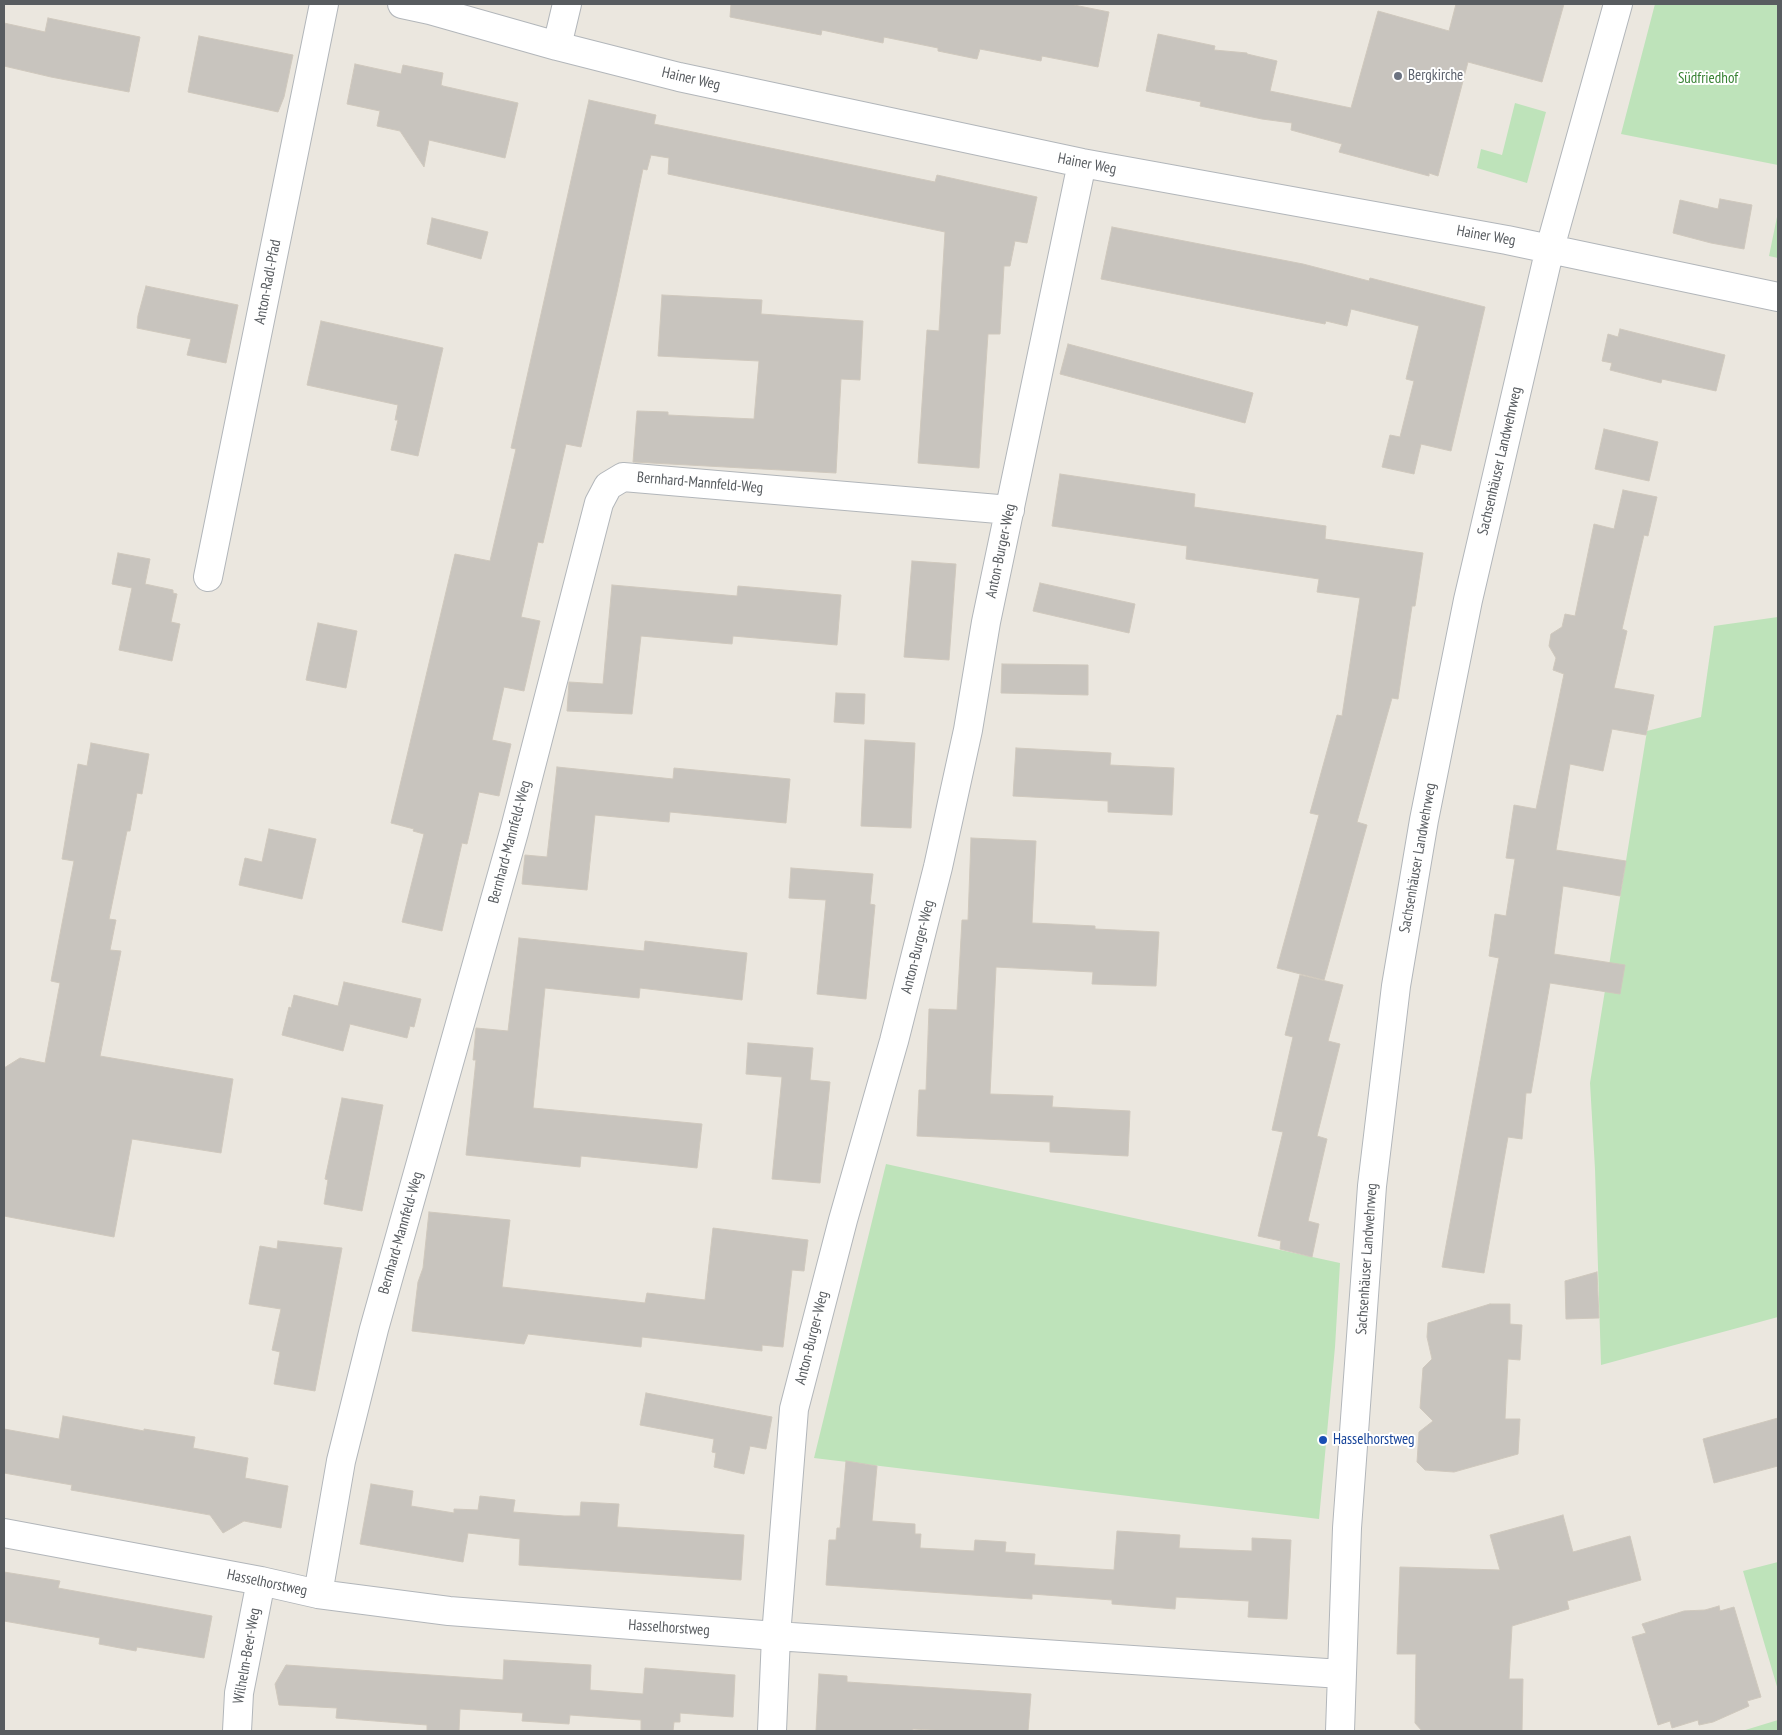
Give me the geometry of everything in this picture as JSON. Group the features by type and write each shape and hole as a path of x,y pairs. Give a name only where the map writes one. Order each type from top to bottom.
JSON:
{"street":[{"name":"Anton-Radl-Pfad","path":"210,569 324,4"},
{"name":"Hainer Weg","path":"402,4 679,77 1082,163 1550,248 1778,297"},
{"path":"558,46 567,4"},
{"name":"Sachsenhäuser Landwehrweg","path":"1340,1731 1347,1528 1372,1186 1396,986 1424,820 1468,600 1550,248 1618,4"},
{"name":"Anton-Burger-Weg","path":"772,1731 776,1636 794,1409 843,1220 894,1042 938,867 968,730 986,622 1082,163"},
{"name":"Bernhard-Mannfeld-Weg","path":"318,1594 341,1461 374,1329 514,832 599,504 608,486 623,477 1010,510"},
{"name":"Hasselhorstweg","path":"4,1532 318,1594 449,1611 776,1636 1341,1674"},
{"name":"Wilhelm-Beer-Weg","path":"237,1731 239,1693 261,1582"}],"green space":[{"name":"Südfriedhof","path":"1655,4 1778,4 1778,165 1621,134"},
{"path":"1515,103 1546,112 1527,183 1477,168 1481,149 1502,155"},
{"path":"1778,212 1778,258 1769,256"},
{"path":"1778,617 1778,1317 1601,1365 1595,1169 1590,1083 1647,731 1701,717 1714,626"},
{"path":"886,1164 1340,1263 1335,1347 1319,1519 814,1458"},
{"path":"1778,1562 1778,1690 1743,1571"},
{"path":"1778,1720 1778,1731 1742,1731"}],"building":[{"path":"731,4 1069,4 1109,12 1098,67 1042,56 1041,61 980,49 977,59 938,51 938,48 884,37 883,43 822,30 821,35 730,17"},
{"path":"1456,4 1564,4 1542,82 1468,62 1438,176 1429,173 1429,176 1339,152 1342,144 1291,130 1292,123 1262,119 1200,106 1201,102 1146,91 1158,34 1215,46 1214,50 1247,53 1277,61 1270,91 1351,108 1378,11 1449,31"},
{"path":"48,18 140,37 129,92 4,66 4,23 45,32"},
{"path":"199,36 293,55 284,97 278,112 188,92"},
{"path":"355,64 401,74 403,65 443,73 441,85 443,86 518,103 505,158 429,140 424,167 400,131 377,126 380,111 347,104"},
{"path":"589,100 656,115 654,124 935,182 937,175 1037,197 1027,243 1015,241 1010,266 1004,266 1000,334 988,334 979,468 918,463 927,330 939,331 945,232 668,174 669,158 651,155 647,170 643,169 581,447 566,444 543,543 538,542 521,617 540,621 524,691 504,687 492,740 511,744 499,796 479,792 467,844 462,843 442,931 402,922 424,834 413,831 414,829 391,823 455,554 490,561 516,449 511,448"},
{"path":"1720,199 1752,205 1744,249 1673,233 1680,200 1718,209"},
{"path":"432,218 488,232 481,259 427,244"},
{"path":"1112,227 1303,264 1369,281 1370,278 1485,307 1451,451 1421,444 1414,474 1382,467 1390,435 1400,437 1414,381 1406,379 1419,326 1351,309 1347,326 1326,321 1325,324 1101,279"},
{"path":"146,286 238,305 226,363 187,355 191,339 137,328 138,316"},
{"path":"662,295 762,300 761,314 863,321 860,380 841,379 836,473 633,462 637,411 668,412 668,415 754,419 759,361 658,356"},
{"path":"321,321 443,348 418,456 391,450 398,420 395,420 398,405 307,385"},
{"path":"1620,329 1725,355 1716,391 1662,379 1661,383 1610,370 1612,363 1602,361 1608,334 1618,337"},
{"path":"1068,344 1253,393 1245,423 1060,374"},
{"path":"1604,429 1658,442 1649,481 1595,469"},
{"path":"1060,474 1195,494 1194,507 1326,526 1325,539 1423,553 1415,606 1412,606 1398,699 1392,698 1357,822 1367,825 1324,980 1277,968 1319,815 1310,813 1337,715 1342,716 1360,598 1317,592 1319,579 1186,559 1187,546 1052,526"},
{"path":"1623,490 1657,497 1648,536 1644,535 1622,629 1627,631 1614,688 1654,695 1646,735 1612,729 1603,771 1570,764 1556,850 1626,861 1620,896 1563,886 1554,954 1625,965 1620,994 1550,983 1531,1093 1526,1093 1522,1139 1508,1137 1484,1273 1442,1267 1499,958 1489,956 1495,914 1506,916 1515,859 1506,858 1514,805 1536,809 1564,674 1553,670 1556,658 1549,646 1551,634 1562,627 1565,614 1575,616 1594,524 1614,529"},
{"path":"118,553 150,559 145,584 173,590 173,593 177,594 171,622 180,624 172,661 119,650 132,588 112,584"},
{"path":"912,561 956,564 949,660 904,657"},
{"path":"1040,583 1135,604 1129,633 1033,611"},
{"path":"612,585 737,596 738,586 841,595 837,645 733,636 732,644 641,636 632,714 567,711 569,682 603,684"},
{"path":"318,623 357,631 346,688 306,680"},
{"path":"1002,664 1088,665 1088,695 1001,693"},
{"path":"836,693 865,694 864,724 834,722"},
{"path":"865,740 915,743 911,828 861,826"},
{"path":"91,743 149,754 142,794 137,793 130,831 127,831 109,919 116,920 110,950 121,951 100,1056 233,1079 221,1153 132,1139 114,1237 4,1216 4,1068 20,1058 45,1063 60,983 51,981 74,861 62,859 78,764 87,766"},
{"path":"1016,748 1111,753 1110,765 1174,768 1172,815 1108,812 1108,801 1013,796"},
{"path":"557,767 673,779 674,768 790,779 786,823 670,812 669,822 595,815 587,890 522,884 525,855 547,857"},
{"path":"269,829 316,839 302,899 239,885 245,858 262,862"},
{"path":"971,838 1036,841 1032,923 1095,926 1095,929 1159,932 1156,986 1092,984 1093,972 996,967 990,1094 1053,1096 1052,1107 1130,1111 1128,1156 1050,1152 1050,1142 917,1136 919,1090 926,1090 929,1009 957,1010 962,920 968,920"},
{"path":"791,868 873,874 870,904 875,905 866,999 817,994 826,900 789,898"},
{"path":"519,938 644,951 645,941 747,953 742,1000 640,988 639,998 545,988 533,1108 702,1124 697,1168 581,1156 580,1167 466,1155 476,1060 473,1060 476,1028 508,1031"},
{"path":"1300,975 1343,985 1328,1041 1340,1044 1317,1136 1327,1139 1308,1221 1319,1224 1312,1257 1280,1249 1281,1241 1258,1236 1283,1132 1272,1130 1293,1037 1285,1035"},
{"path":"344,982 421,999 414,1027 410,1026 407,1038 350,1024 343,1051 282,1035 294,995 338,1006"},
{"path":"748,1043 813,1048 810,1080 830,1082 820,1183 772,1179 782,1077 746,1074"},
{"path":"342,1098 383,1105 362,1211 324,1204 328,1180 325,1179"},
{"path":"429,1212 510,1220 502,1287 645,1303 647,1293 705,1300 713,1228 808,1240 804,1271 792,1270 783,1347 762,1345 762,1351 642,1337 641,1347 528,1334 524,1344 412,1331 418,1282 423,1268"},
{"path":"278,1241 342,1248 315,1391 274,1384 280,1352 272,1350 281,1309 249,1304 260,1246 277,1249"},
{"path":"1597,1272 1599,1318 1566,1319 1565,1281"},
{"path":"1490,1304 1510,1304 1510,1324 1522,1325 1520,1360 1508,1359 1505,1419 1520,1419 1518,1454 1454,1472 1425,1470 1417,1462 1419,1432 1433,1421 1420,1408 1423,1368 1432,1359 1427,1337 1428,1323"},
{"path":"646,1393 772,1417 766,1449 750,1446 744,1474 714,1467 716,1453 712,1452 714,1439 640,1425"},
{"path":"63,1416 144,1431 144,1429 195,1437 193,1448 248,1458 245,1478 288,1486 281,1528 244,1521 223,1533 210,1515 71,1490 72,1485 4,1473 4,1429 59,1439"},
{"path":"1778,1418 1778,1466 1714,1483 1703,1439"},
{"path":"846,1461 877,1466 872,1521 915,1524 915,1534 921,1534 920,1548 974,1551 975,1540 1006,1542 1005,1552 1035,1554 1034,1565 1114,1570 1117,1531 1180,1535 1179,1548 1252,1551 1252,1538 1291,1540 1287,1619 1248,1617 1249,1601 1176,1597 1175,1609 1112,1604 1112,1600 1032,1594 1032,1599 826,1585 829,1540 836,1540 837,1528 840,1528"},
{"path":"371,1484 413,1491 411,1506 454,1513 454,1509 478,1510 480,1496 515,1500 513,1512 564,1516 580,1516 581,1502 619,1504 617,1527 744,1535 741,1580 519,1565 520,1539 468,1533 463,1562 360,1544"},
{"path":"1563,1515 1573,1552 1630,1536 1641,1580 1567,1601 1569,1609 1512,1626 1509,1679 1523,1679 1522,1731 1422,1731 1415,1723 1416,1654 1397,1654 1400,1567 1500,1570 1490,1535"},
{"path":"4,1572 60,1581 58,1588 212,1616 204,1658 137,1647 136,1651 99,1644 100,1638 4,1621"},
{"path":"1719,1606 1720,1611 1734,1607 1761,1697 1747,1701 1749,1706 1713,1722 1699,1725 1698,1720 1672,1728 1670,1721 1658,1725 1632,1637 1646,1633 1642,1624 1684,1611 1705,1610"},
{"path":"504,1660 591,1665 590,1690 643,1694 645,1668 735,1675 733,1717 680,1713 680,1722 674,1722 673,1731 641,1731 641,1720 570,1715 569,1724 522,1721 523,1713 460,1709 459,1731 427,1731 427,1725 336,1718 337,1708 279,1705 275,1684 286,1665 503,1680"},
{"path":"819,1674 847,1676 847,1682 1031,1694 1028,1731 913,1729 912,1731 816,1731"}],"place":[{"name":"Bergkirche","path":"1398,76"},
{"name":"Hasselhorstweg","path":"1323,1440"}]}
